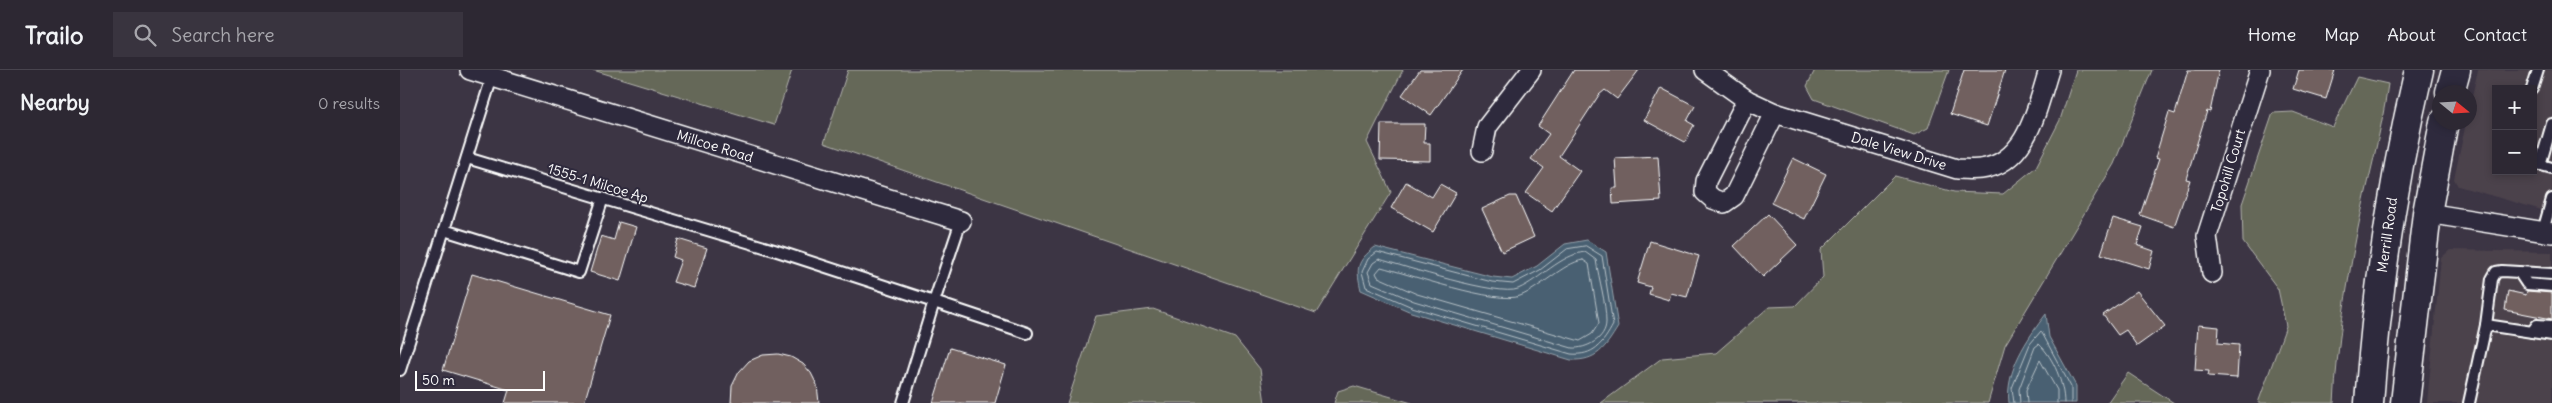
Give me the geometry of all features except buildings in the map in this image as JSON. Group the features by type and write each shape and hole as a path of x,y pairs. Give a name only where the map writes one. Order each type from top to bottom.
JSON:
{"main road":[{"name":"Merrill Road","path":"2369,403 2374,334 2391,199 2419,70"},
{"path":"2452,85 2456,70"},
{"path":"2405,403 2427,214 2442,130"}],"street":[{"name":"Millcoe Road","path":"470,70 961,221"},
{"path":"1482,151 1487,127 1531,70"},
{"name":"Dale View Drive","path":"1704,70 1747,100 1775,113 1957,169 1981,169 1999,164 2025,140 2049,70"},
{"name":"Topohill Court","path":"2212,273 2207,236 2260,70"},
{"path":"2441,85 2442,70"},
{"path":"1747,100 1706,180 1704,192 1712,200 1724,203 1734,196 1775,113"},
{"path":"2436,160 2438,130"},
{"path":"2427,214 2548,232"}],"lane":[{"path":"2533,85 2538,70"},
{"path":"400,370 492,77"},
{"path":"2537,162 2552,124"},
{"name":"1555-1 Milcoe Ap","path":"467,158 774,250 1027,332"},
{"path":"2537,164 2552,168"},
{"path":"444,230 579,272 603,198"},
{"path":"2548,232 2552,199"},
{"path":"903,403 961,221"},
{"path":"2469,403 2486,325 2492,279 2496,272 2552,274"},
{"path":"2519,272 2527,284 2552,286"},
{"path":"2486,325 2552,334"},
{"path":"2532,332 2537,325 2552,326"}],"shaded area":[{"path":"2478,70 2552,70 2552,213 2458,186 2454,179 2464,130 2477,130 2477,85 2475,85"},
{"path":"2450,250 2552,252 2552,403 2427,403 2441,258"}],"green space":[{"path":"593,70 792,70 774,125"},
{"path":"848,70 1403,70 1367,142 1391,192 1316,313 824,143"},
{"path":"1815,70 1949,70 1928,128 1914,135 1814,99 1807,86"},
{"path":"2076,70 2152,70 2114,164 2005,345 1988,403 1601,403 1662,358 1716,353 1769,307 1795,306 1823,277 1821,250 1895,176 1954,192 2003,194 2036,167 2060,120"},
{"path":"2357,77 2388,84 2382,122 2349,275 2334,403 2258,403 2286,326 2278,289 2243,242 2242,204 2273,113 2293,112 2333,127"},
{"path":"1153,309 1235,338 1260,369 1265,403 1067,403 1096,316"},
{"path":"2128,373 2174,403 2107,403"},
{"path":"1354,386 1412,403 1334,403 1338,391"}],"water":[{"path":"1587,240 1606,252 1618,327 1599,352 1594,356 1580,360 1571,360 1411,312 1361,290 1359,282 1358,271 1361,261 1375,247 1493,277 1512,279 1537,266 1565,244"},
{"path":"2046,314 2049,337 2076,386 2076,403 2009,403 2010,379 2014,367 2025,345"}]}
